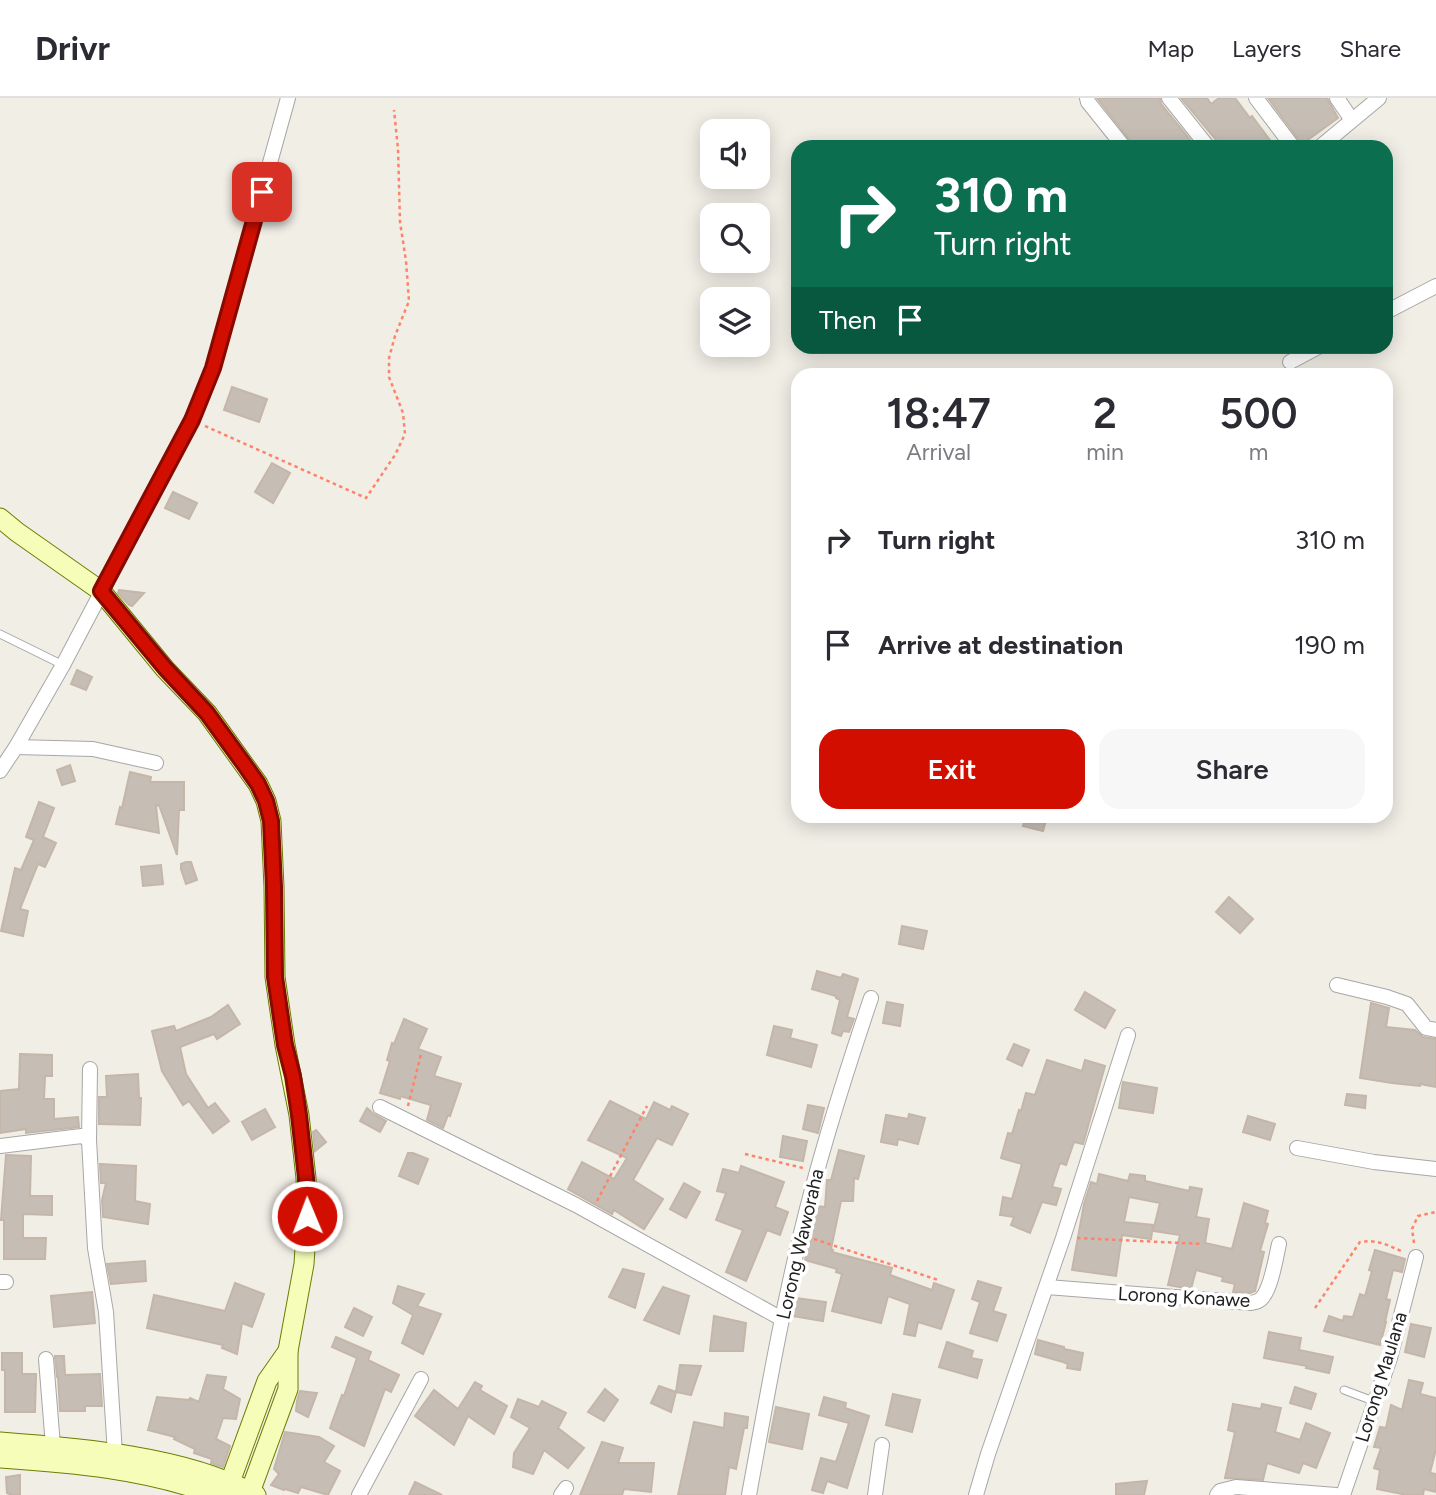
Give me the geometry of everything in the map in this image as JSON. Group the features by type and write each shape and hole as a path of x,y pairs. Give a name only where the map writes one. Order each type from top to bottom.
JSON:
{"main road":[{"path":"0,518 101,591 165,668 207,713 258,784 266,801 271,821 275,977 299,1115 307,1216 304,1264 288,1351 288,1389 252,1494 228,1489 175,1465 115,1454 0,1442"},
{"path":"228,1489 267,1381 288,1351"},
{"path":"0,1458 86,1464 188,1485 215,1495"}],"street":[{"path":"0,771 63,665 192,420 213,368 288,98"},
{"path":"1087,98 1118,140"},
{"path":"1169,98 1202,140"},
{"path":"1256,98 1288,140"},
{"path":"1337,98 1352,120"},
{"path":"1328,140 1379,98"},
{"path":"1393,308 1436,286"},
{"path":"1290,362 1305,354"},
{"path":"16,747 93,749 156,763"},
{"path":"1337,985 1407,1004 1426,1028 1436,1030"},
{"name":"Lorong Waworaha","path":"749,1495 782,1319 801,1235 843,1082 871,998"},
{"path":"976,1495 1047,1287 1128,1035"},
{"path":"90,1069 89,1140 95,1248 106,1311 115,1454"},
{"path":"380,1107 591,1213 782,1319"},
{"path":"0,1146 82,1136 89,1140"},
{"path":"1297,1148 1436,1169"},
{"name":"Lorong Konawe","path":"1047,1287 1251,1303 1264,1297 1279,1244"},
{"name":"Lorong Maulana","path":"1343,1495 1391,1358 1416,1257"},
{"path":"46,1359 53,1446"},
{"path":"359,1495 421,1379"},
{"path":"875,1495 882,1445"},
{"path":"1217,1495 1220,1491 1236,1487 1336,1495"}],"lane":[{"path":"0,634 63,665"},
{"path":"1344,1390 1376,1402"}],"path":[{"path":"192,420 366,498 395,455 405,434 403,413 389,377 389,358 394,335 409,301 407,261 400,222 394,110"},
{"path":"404,1119 421,1054"},
{"path":"591,1213 647,1106"},
{"path":"745,1154 817,1171"},
{"path":"1315,1308 1360,1242 1370,1240 1416,1257 1412,1229 1418,1216 1436,1212"},
{"path":"801,1235 938,1280"},
{"path":"1063,1238 1202,1244"}],"building":[{"path":"1097,98 1160,98 1161,104 1190,140 1130,140"},
{"path":"1181,98 1207,98 1211,104 1219,98 1235,98 1270,140 1216,140"},
{"path":"1268,98 1327,98 1338,118 1308,140 1299,140"},
{"path":"232,387 267,399 259,422 224,410"},
{"path":"272,463 290,473 273,503 255,492"},
{"path":"173,492 197,503 189,519 165,508"},
{"path":"119,590 144,593 132,606 118,593"},
{"path":"77,670 92,677 86,690 71,684"},
{"path":"70,765 75,781 62,785 57,770"},
{"path":"130,772 151,777 150,782 184,782 184,810 179,810 177,855 159,805 156,806 159,833 116,824"},
{"path":"39,802 54,808 43,837 56,843 45,867 38,864 20,909 28,911 23,936 1,931 15,868 21,870 34,840 26,837"},
{"path":"1024,823 1045,823 1043,831 1023,826"},
{"path":"191,862 197,880 186,884 181,864"},
{"path":"161,865 163,884 143,886 141,867"},
{"path":"1229,897 1253,919 1240,933 1216,912"},
{"path":"902,926 927,931 923,949 899,944"},
{"path":"817,971 841,978 843,974 858,979 847,1017 854,1019 849,1032 843,1031 841,1036 832,1033 840,1000 836,996 812,989"},
{"path":"1085,992 1115,1010 1105,1028 1075,1010"},
{"path":"887,1002 903,1005 900,1026 883,1023"},
{"path":"1371,1003 1389,1008 1386,1027 1415,1030 1423,1037 1436,1039 1436,1087 1360,1078"},
{"path":"228,1005 240,1024 217,1039 214,1034 180,1047 186,1074 208,1108 215,1103 229,1121 213,1133 189,1101 183,1105 162,1071 152,1031 174,1026 176,1031 211,1017"},
{"path":"404,1019 427,1029 418,1049 441,1057 434,1076 461,1084 443,1128 427,1120 431,1105 380,1093 390,1061 387,1060 392,1043 394,1044"},
{"path":"774,1026 792,1030 790,1038 817,1045 811,1067 767,1055"},
{"path":"1014,1044 1029,1050 1022,1066 1007,1059"},
{"path":"20,1054 52,1055 52,1076 45,1076 44,1099 54,1099 54,1119 78,1117 79,1127 0,1133 0,1091 19,1089"},
{"path":"1047,1060 1082,1071 1085,1060 1105,1066 1083,1144 1074,1142 1066,1165 1060,1163 1052,1187 1061,1189 1056,1205 1042,1202 1030,1233 1011,1225 1014,1217 1000,1215 1003,1197 1012,1199 1022,1164 1001,1158 1008,1133 1012,1134 1026,1093 1035,1095"},
{"path":"138,1074 140,1125 99,1124 99,1097 107,1097 106,1076"},
{"path":"1123,1082 1157,1088 1153,1113 1119,1108"},
{"path":"1347,1094 1366,1096 1365,1108 1345,1105"},
{"path":"610,1101 646,1119 654,1102 670,1110 672,1106 688,1114 672,1145 657,1138 633,1180 663,1199 644,1229 614,1210 612,1214 568,1189 582,1162 614,1179 627,1158 588,1140"},
{"path":"808,1105 824,1108 818,1133 803,1129"},
{"path":"367,1108 386,1121 380,1132 360,1121"},
{"path":"265,1109 275,1127 252,1140 242,1122"},
{"path":"909,1114 925,1118 918,1144 898,1139 897,1145 881,1142 886,1115 908,1119"},
{"path":"1248,1116 1275,1124 1270,1140 1243,1132"},
{"path":"316,1130 326,1142 315,1151 313,1132"},
{"path":"783,1136 807,1141 803,1161 780,1157"},
{"path":"839,1150 864,1156 858,1179 854,1178 853,1201 841,1201 832,1252 892,1268 890,1275 932,1290 934,1283 954,1290 941,1329 918,1322 915,1336 904,1334 910,1304 888,1296 881,1323 832,1311 842,1274 836,1272 837,1269 805,1260 818,1206 825,1207 827,1180 831,1180"},
{"path":"408,1153 428,1159 418,1184 399,1176"},
{"path":"6,1155 31,1156 30,1196 52,1196 52,1215 23,1214 23,1238 46,1238 45,1259 4,1259 4,1220 1,1220"},
{"path":"100,1164 136,1166 135,1201 150,1204 148,1224 103,1217 102,1200 106,1183 101,1183"},
{"path":"741,1166 784,1182 775,1207 788,1212 780,1235 767,1230 746,1281 726,1272 743,1230 716,1220 726,1193 717,1191 723,1169 739,1173"},
{"path":"1099,1174 1128,1181 1130,1174 1145,1176 1145,1181 1189,1191 1190,1187 1202,1189 1196,1217 1209,1219 1205,1243 1232,1249 1244,1203 1268,1211 1265,1223 1268,1224 1260,1251 1264,1252 1255,1291 1233,1292 1235,1284 1222,1281 1223,1277 1196,1270 1191,1289 1168,1285 1180,1235 1153,1231 1160,1203 1129,1197 1124,1222 1153,1225 1151,1239 1122,1235 1116,1276 1072,1270 1084,1204 1091,1182 1097,1184"},
{"path":"684,1183 700,1192 686,1218 670,1209"},
{"path":"1375,1250 1405,1259 1402,1272 1393,1270 1386,1299 1390,1300 1380,1345 1324,1331 1329,1316 1343,1321 1344,1316 1353,1317 1360,1294 1365,1296"},
{"path":"145,1261 146,1281 111,1284 107,1264"},
{"path":"623,1269 644,1274 635,1308 609,1297"},
{"path":"978,1281 1001,1288 993,1311 1006,1315 997,1341 970,1333 980,1302 972,1299"},
{"path":"235,1283 264,1294 252,1327 242,1323 237,1354 222,1348 223,1345 147,1328 154,1295 225,1311"},
{"path":"398,1286 424,1294 417,1306 441,1314 423,1354 402,1343 413,1315 393,1303"},
{"path":"663,1287 689,1296 679,1334 644,1320"},
{"path":"92,1292 95,1323 54,1327 51,1296"},
{"path":"796,1298 826,1302 823,1321 792,1316"},
{"path":"354,1308 372,1317 363,1336 345,1327"},
{"path":"714,1316 746,1323 743,1351 710,1351"},
{"path":"1411,1324 1431,1328 1424,1357 1405,1352"},
{"path":"1269,1332 1301,1338 1299,1350 1333,1357 1329,1373 1264,1358"},
{"path":"336,1337 371,1352 368,1360 399,1375 391,1392 385,1389 364,1446 330,1428 357,1358 332,1347"},
{"path":"1038,1340 1083,1353 1080,1370 1067,1368 1068,1364 1035,1354"},
{"path":"947,1342 973,1351 971,1358 982,1360 977,1378 939,1367"},
{"path":"2,1353 22,1353 22,1374 36,1374 35,1412 5,1412 5,1370 2,1370"},
{"path":"55,1356 64,1356 65,1375 100,1374 102,1406 85,1406 85,1411 60,1411"},
{"path":"680,1365 701,1366 691,1395 676,1392"},
{"path":"207,1375 226,1377 223,1389 240,1399 236,1419 223,1418 216,1439 230,1446 223,1467 211,1463 212,1459 194,1453 195,1449 174,1439 175,1437 148,1430 157,1397 190,1398 199,1402"},
{"path":"1409,1380 1423,1383 1420,1394 1436,1398 1436,1449 1430,1473 1436,1474 1436,1492 1424,1489 1423,1495 1377,1489 1380,1470 1374,1468 1381,1448 1374,1447 1380,1427 1386,1428 1391,1405 1402,1410"},
{"path":"475,1382 482,1386 480,1390 507,1406 494,1434 468,1416 454,1445 415,1416 434,1390 458,1409"},
{"path":"659,1386 676,1392 671,1412 651,1403"},
{"path":"1295,1387 1316,1394 1311,1409 1290,1403"},
{"path":"605,1389 618,1400 604,1421 588,1412"},
{"path":"300,1391 317,1393 308,1417 296,1411"},
{"path":"893,1394 920,1400 912,1432 886,1425"},
{"path":"824,1397 846,1403 845,1408 869,1416 847,1488 827,1481 823,1493 812,1490 821,1458 836,1462 849,1423 819,1415"},
{"path":"518,1399 539,1407 542,1401 566,1413 558,1428 584,1448 568,1468 544,1450 533,1474 513,1467 514,1453 530,1428 511,1417"},
{"path":"1233,1404 1261,1409 1262,1404 1281,1408 1275,1432 1300,1440 1306,1423 1330,1433 1316,1468 1303,1463 1299,1473 1267,1463 1263,1480 1225,1478 1235,1432 1228,1430"},
{"path":"776,1407 809,1414 802,1449 769,1442"},
{"path":"725,1413 748,1417 736,1469 729,1467 725,1495 678,1495 694,1422 724,1428"},
{"path":"285,1432 319,1437 334,1446 324,1462 340,1471 328,1495 301,1487 298,1493 271,1485 279,1474 274,1469"},
{"path":"602,1442 623,1448 618,1463 654,1463 651,1492 624,1489 622,1495 580,1495"},
{"path":"20,1475 20,1495 7,1493 6,1477"},
{"path":"1147,1481 1144,1495 1116,1495 1116,1484"},
{"path":"415,1482 442,1495 409,1495"}],"route":[{"path":"262,192 213,368 173,459 101,591 165,668 207,713 258,784 266,801 271,821 275,977 299,1115 307,1216"}]}
